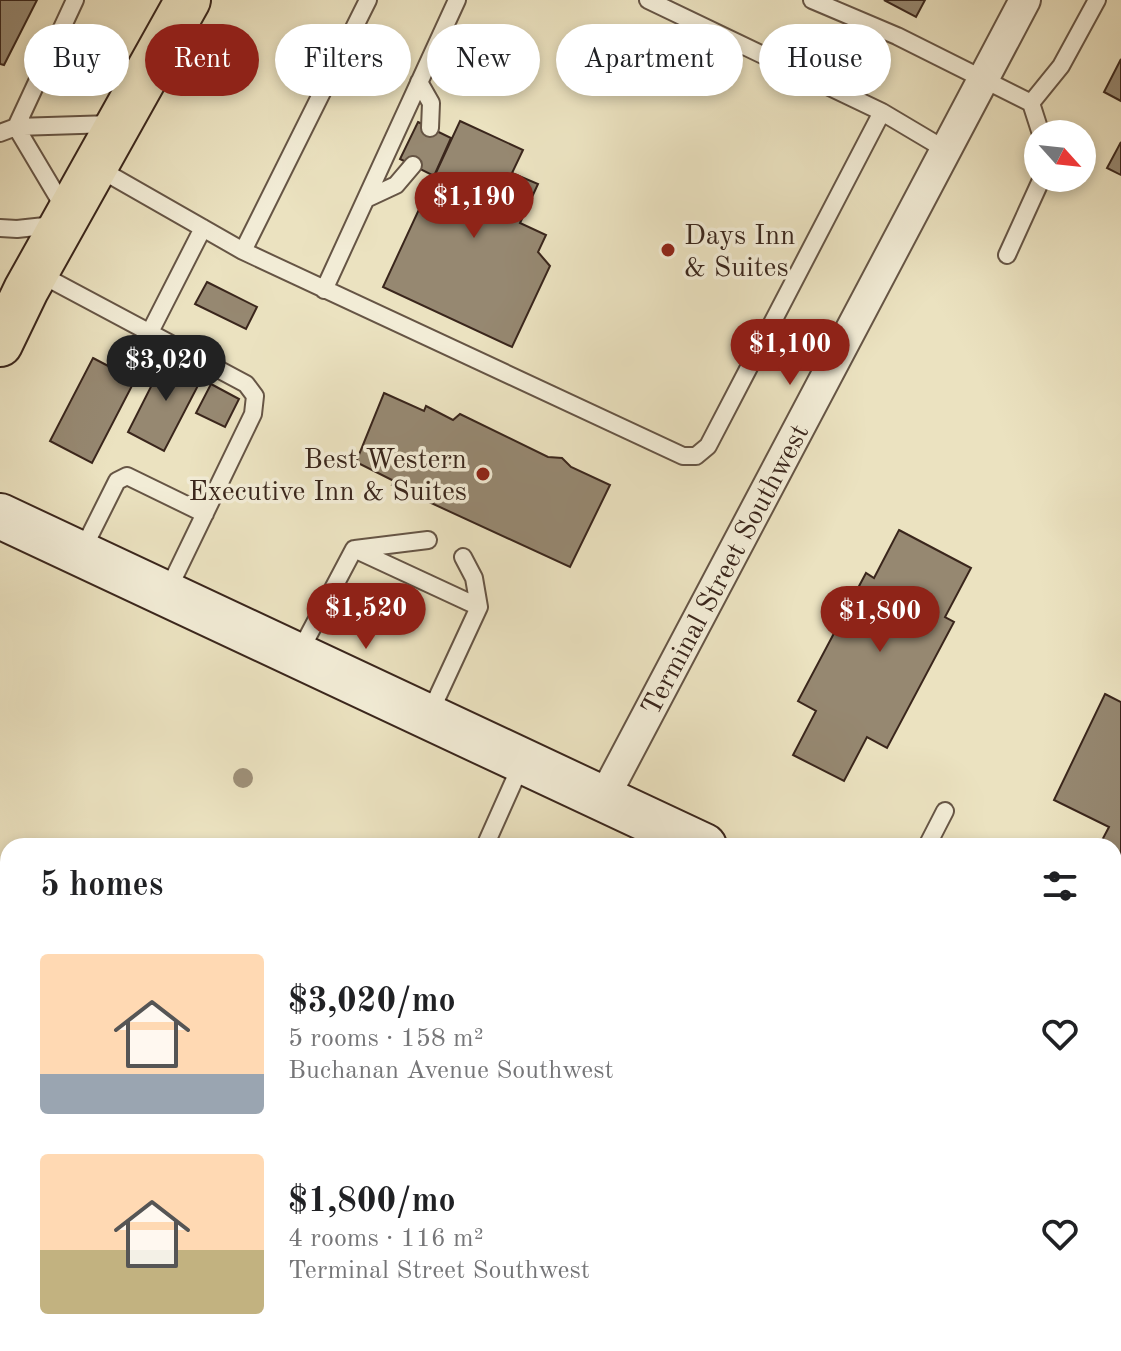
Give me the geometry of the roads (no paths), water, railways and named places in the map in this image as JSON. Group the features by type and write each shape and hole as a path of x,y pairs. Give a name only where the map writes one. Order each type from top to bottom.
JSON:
{"main road":[{"path":"0,344 25,282 66,219 188,0"}],"street":[{"name":"Terminal Street Southwest","path":"603,799 1025,0"},
{"path":"0,516 687,838"}],"lane":[{"path":"8,130 75,0"},
{"path":"243,251 368,0"},
{"path":"324,290 457,0"},
{"path":"648,0 882,112 946,150"},
{"path":"812,0 985,77 1031,103 1036,120"},
{"path":"1031,103 1061,66 1097,0"},
{"path":"419,82 431,103 430,128"},
{"path":"95,166 243,251 683,456 696,456 708,446 882,112"},
{"path":"8,130 119,123"},
{"path":"0,228 17,229 66,219 8,130"},
{"path":"366,199 396,185 413,165"},
{"path":"1007,255 1036,192"},
{"path":"150,332 203,228"},
{"path":"25,282 150,332 246,384 255,396 253,414 165,594"},
{"path":"80,554 117,481 127,476 205,514"},
{"path":"354,549 428,540"},
{"path":"354,549 479,607"},
{"path":"298,656 354,549"},
{"path":"428,717 479,607 474,578 463,557"},
{"path":"489,838 523,761"},
{"path":"931,838 945,811"}],"place":[{"name":"Days Inn & Suites","path":"668,250"},
{"name":"Best Western Executive Inn & Suites","path":"483,474"}]}
